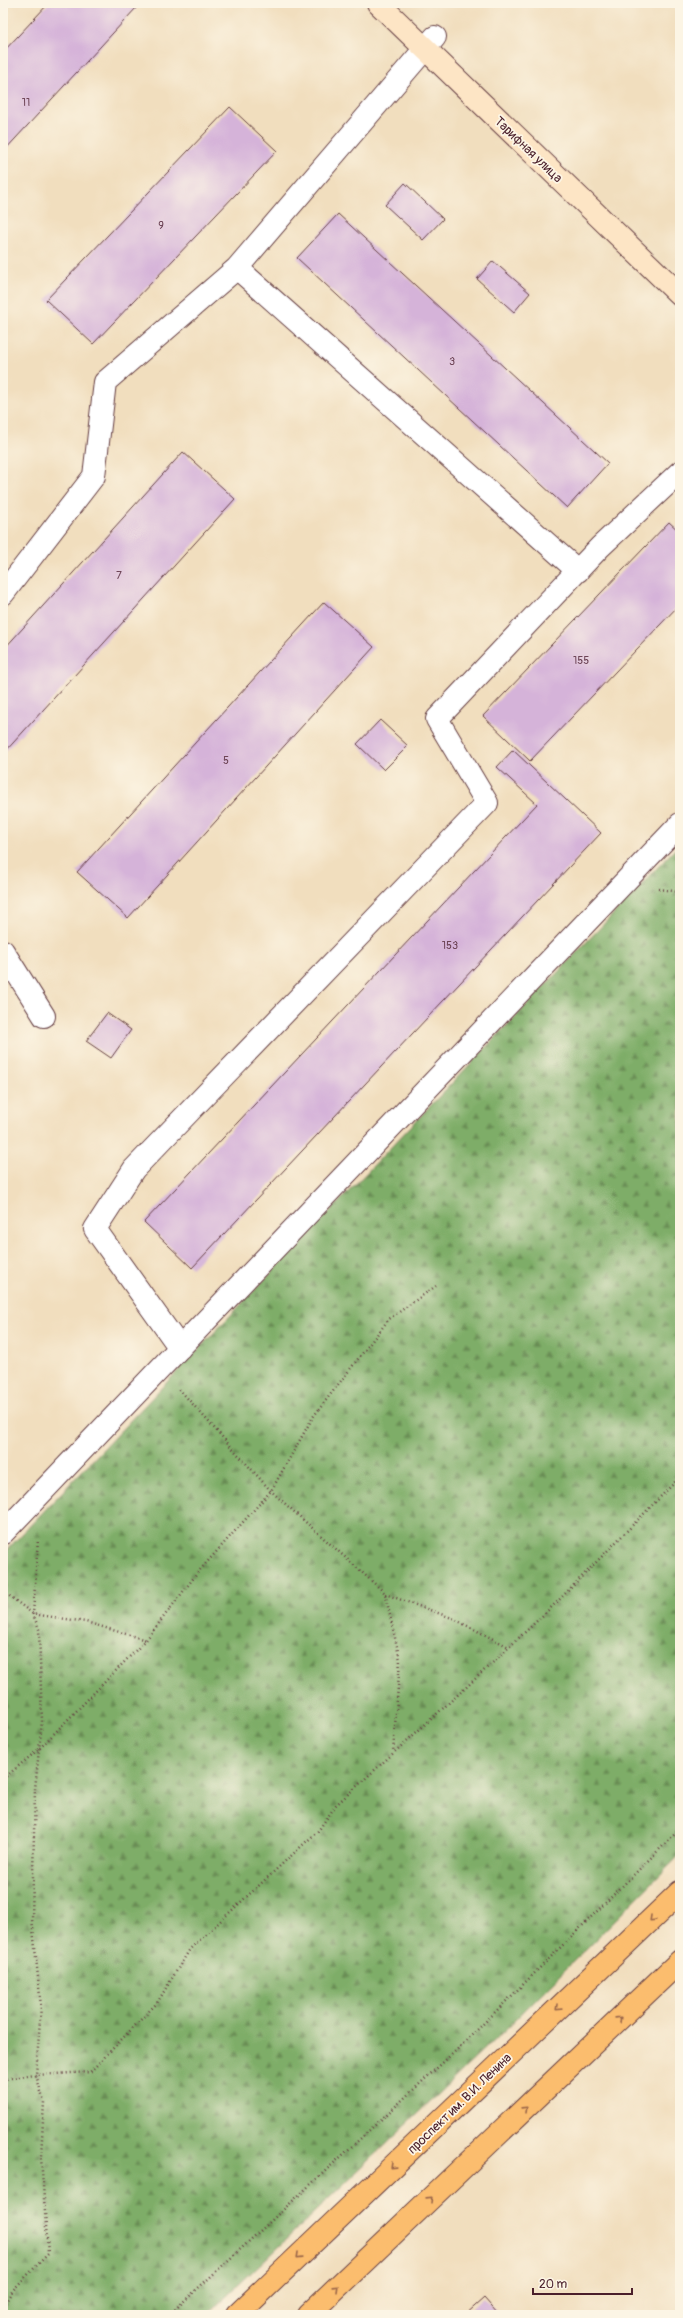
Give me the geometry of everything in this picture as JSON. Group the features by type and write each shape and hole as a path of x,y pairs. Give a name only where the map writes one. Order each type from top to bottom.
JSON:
{"main road":[{"name":"проспект им. В.И. Ленина","path":"237,2315 680,1892"},
{"path":"308,2315 680,1961"}],"street":[{"name":"Тарифная улица","path":"378,3 430,43 680,295"},
{"path":"3,594 94,476 105,382 237,268 430,43"},
{"path":"237,268 578,571"},
{"path":"180,1348 95,1229 134,1169 487,803 437,719 578,571 680,472"},
{"path":"3,1533 680,824"},
{"path":"3,951 44,1016"}],"path":[{"path":"3,8 8,3"},
{"path":"3,1779 39,1749 146,1640 200,1571 271,1491 313,1417 389,1319 436,1286"},
{"path":"160,1368 271,1491 385,1593 452,1618 509,1647"},
{"path":"3,2080 36,2075 90,2072 157,2003 190,1949 318,1832 336,1805 557,1602 680,1477"},
{"path":"3,2306 13,2290 48,2254 41,2157 44,2102 36,2075 41,2006 32,1919 35,1789 42,1721 39,1628 34,1614 38,1539 28,1507"},
{"path":"3,1591 34,1614 86,1622 146,1640"},
{"path":"385,1593 400,1660 393,1752"},
{"path":"169,2315 463,2044 680,1829"}],"green space":[{"path":"680,844 680,1855 512,2023 207,2315 3,2315 3,1554"}],"building":[{"path":"49,3 132,3 137,7 3,152 3,52"},
{"path":"230,107 277,151 93,344 46,300"},
{"path":"405,183 443,219 423,240 385,205"},
{"path":"338,214 608,463 567,508 297,258"},
{"path":"493,261 530,293 514,312 477,279"},
{"path":"183,452 235,499 3,754 3,650"},
{"path":"669,522 680,532 680,604 530,761 483,716"},
{"path":"324,602 374,647 128,918 77,872"},
{"path":"380,720 408,746 384,770 357,744"},
{"path":"513,750 601,833 192,1268 144,1222 537,804 497,767"},
{"path":"107,1013 131,1030 111,1058 86,1041"},
{"path":"484,2298 499,2315 465,2315"}]}
